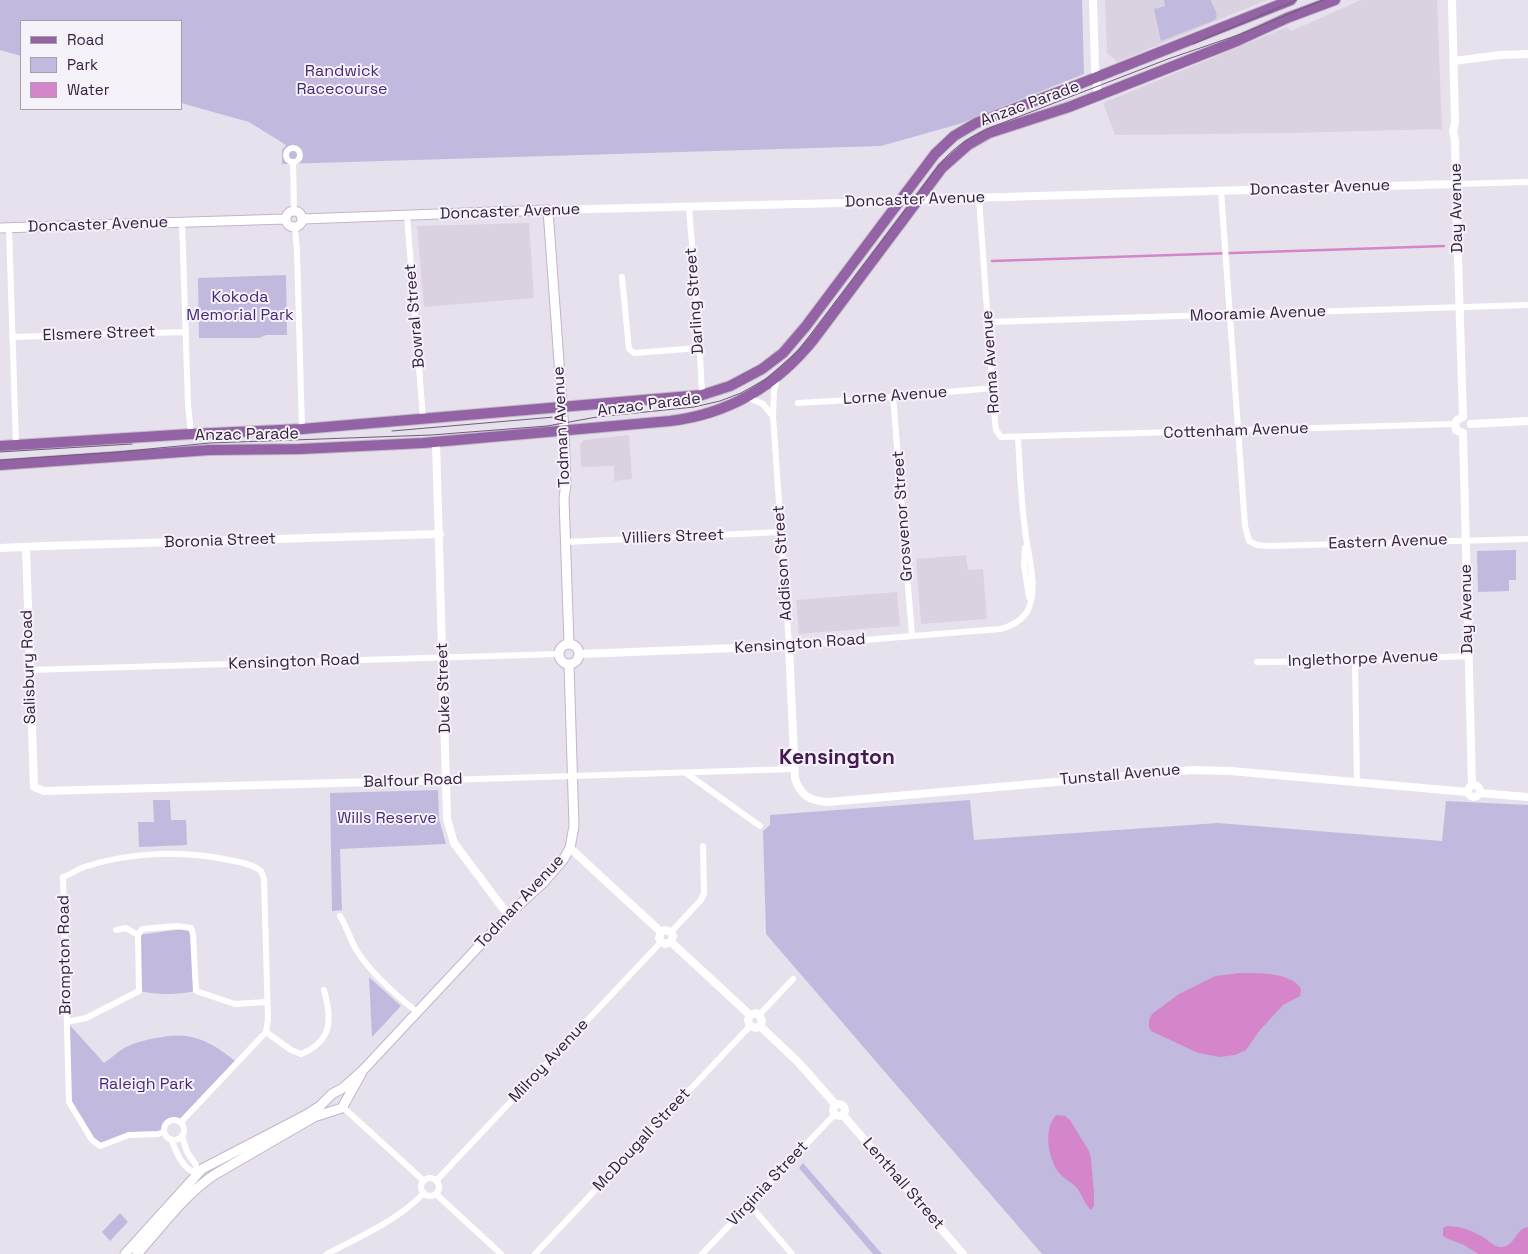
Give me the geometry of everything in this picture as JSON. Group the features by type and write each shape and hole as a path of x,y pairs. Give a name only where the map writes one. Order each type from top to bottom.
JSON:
{"main road":[{"name":"Anzac Parade","path":"0,446 302,429 702,395 720,390 742,381 762,369 782,353 806,326 935,154 960,131 976,123 1096,78 1291,0"},
{"name":"Anzac Parade","path":"0,465 209,450 300,449 436,442 685,419 715,411 746,397 777,378 795,361 814,340 942,168 960,150 989,134 1098,95 1335,0"},
{"name":"Doncaster Avenue","path":"302,219 548,210"},
{"name":"Todman Avenue","path":"548,210 564,431 569,644"},
{"path":"294,211 299,213 302,219 300,225 295,227 288,224 286,219 287,214 294,211"},
{"name":"Doncaster Avenue","path":"5,228 286,219"},
{"path":"569,644 577,648 579,654 577,660 569,664 561,660 559,654 563,646 569,644"},
{"name":"Todman Avenue","path":"124,1254 197,1174 214,1162 306,1115 320,1106 332,1094 343,1088 364,1069 508,915 543,883 563,860 570,848 574,826 569,664"},
{"name":"Todman Avenue","path":"343,1105 364,1069"},
{"path":"332,1094 344,1094 343,1105 330,1105 332,1094"},
{"path":"140,1253 183,1202 205,1181 229,1165 314,1117 343,1105"},
{"path":"183,1202 186,1194 196,1184 197,1174 205,1175 218,1167 229,1165"}],"street":[{"path":"1093,0 1098,95"},
{"name":"Day Avenue","path":"1452,0 1456,123 1453,131 1455,140 1463,417"},
{"path":"1454,61 1500,55 1528,54"},
{"path":"293,162 294,211"},
{"name":"Doncaster Avenue","path":"548,210 1528,182"},
{"path":"1221,191 1238,431"},
{"name":"Roma Avenue","path":"979,198 996,430 1001,437 1018,437"},
{"name":"Darling Street","path":"689,207 702,395"},
{"name":"Bowral Street","path":"407,215 423,418"},
{"path":"182,222 188,404 191,434"},
{"path":"295,227 302,429"},
{"path":"5,228 16,445"},
{"path":"622,277 628,349 634,353 699,348"},
{"name":"Mooramie Avenue","path":"988,322 1528,305"},
{"name":"Elsmere Street","path":"12,337 186,332"},
{"name":"Addison Street","path":"777,378 774,392 773,416 790,646 793,769"},
{"name":"Lorne Avenue","path":"798,403 993,388"},
{"name":"Grosvenor Street","path":"894,396 912,636"},
{"path":"746,397 763,404 773,416"},
{"path":"1463,417 1468,419 1470,424 1469,430 1463,433 1456,430 1455,424 1457,420 1463,417"},
{"path":"1470,424 1528,421"},
{"name":"Cottenham Avenue","path":"1018,437 1455,424"},
{"name":"Eastern Avenue","path":"1238,431 1245,526 1249,541 1257,545 1528,539"},
{"name":"Day Avenue","path":"1463,433 1470,788"},
{"name":"Kensington Road","path":"579,654 790,646 1009,627 1019,622 1027,610 1030,601 1024,564 1026,538 1018,437"},
{"name":"Duke Street","path":"436,442 447,820 454,843 508,915"},
{"name":"Villiers Street","path":"566,542 781,532"},
{"name":"Boronia Street","path":"0,548 440,534"},
{"name":"Salisbury Road","path":"26,547 34,787"},
{"name":"Kensington Road","path":"30,670 559,654"},
{"name":"Inglethorpe Avenue","path":"1257,662 1355,661 1468,656"},
{"path":"1355,661 1357,783"},
{"name":"Balfour Road","path":"34,787 44,791 793,769"},
{"name":"Tunstall Avenue","path":"793,769 794,779 802,794 809,799 828,802 1192,770 1231,771 1357,783 1470,788"},
{"path":"685,773 760,826"},
{"path":"1470,788 1478,787 1480,793 1528,797"},
{"path":"671,932 701,900 704,893 703,846"},
{"path":"570,848 661,932"},
{"name":"Brompton Road","path":"164,1132 128,1135 100,1146 92,1140 68,1102 63,878 82,868 114,859 164,853 211,856 255,866 261,871 264,879 268,1019 266,1032"},
{"path":"340,916 359,954 417,1012"},
{"path":"66,1022 86,1018 139,991 138,935 142,929 177,926 190,928 193,934 196,991 235,1004 267,1002"},
{"path":"116,930 126,928 138,935"},
{"path":"661,932 665,930 671,932"},
{"path":"661,932 659,938 661,942 667,944 671,942"},
{"path":"671,932 673,936 671,942"},
{"name":"Milroy Avenue","path":"436,1180 661,942"},
{"path":"671,942 750,1016"},
{"path":"759,1015 793,979"},
{"path":"181,1122 266,1032 291,1050 300,1054 306,1052 324,1037 329,1025 328,1007 324,990"},
{"path":"759,1015 756,1013 750,1016 748,1020 750,1026 756,1028 760,1026"},
{"path":"759,1015 762,1021 760,1026"},
{"name":"McDougall Street","path":"535,1254 750,1026"},
{"path":"760,1026 799,1063 836,1105 840,1104 845,1107 844,1115 838,1116 835,1114 834,1108 836,1105"},
{"path":"343,1105 346,1110 424,1181"},
{"name":"Virginia Street","path":"702,1254 835,1114"},
{"name":"Lenthall Street","path":"844,1115 963,1254"},
{"path":"174,1119 181,1122 184,1129 182,1136 187,1152 196,1165 197,1174 189,1170 181,1161 171,1140 164,1132 164,1126 168,1121 174,1119"},
{"path":"171,1140 182,1136"},
{"path":"424,1181 431,1178 436,1180 439,1186 436,1194"},
{"path":"424,1181 422,1189 424,1193"},
{"path":"424,1193 432,1196 436,1194"},
{"path":"327,1254 396,1218 424,1193"},
{"path":"436,1194 501,1254"},
{"path":"749,1204 792,1254"}],"shaded area":[{"path":"1105,0 1267,0 1117,62 1107,53"},
{"path":"1361,0 1437,0 1442,129 1115,135 1103,103 1287,27 1291,31"},
{"path":"529,223 534,298 424,307 417,226"},
{"path":"629,435 632,479 614,481 614,466 581,467 580,445 584,440"},
{"path":"966,555 968,570 983,569 987,619 921,624 916,559"},
{"path":"897,592 900,626 799,634 796,600"}],"green space":[{"name":"Randwick Racecourse","path":"0,0 1082,0 1084,74 959,124 881,146 282,164 282,150 286,145 249,122 182,103 182,20 20,20 20,56 0,50"},
{"path":"1164,0 1211,0 1217,15 1215,20 1161,41 1154,9 1165,6"},
{"name":"Kokoda Memorial Park","path":"286,275 287,335 266,335 259,338 199,338 198,278"},
{"path":"1516,550 1516,580 1509,580 1509,591 1478,592 1477,551"},
{"name":"Wills Reserve","path":"438,790 439,819 446,844 340,849 342,910 332,911 330,793"},
{"path":"153,800 170,800 171,820 186,820 187,845 139,847 138,822 154,822"},
{"path":"970,800 974,840 1218,823 1442,841 1446,801 1528,805 1528,1254 1042,1254 766,934 763,831 770,825 770,815"},
{"path":"191,928 196,991 168,994 139,991 138,935"},
{"path":"369,977 401,1006 372,1037"},
{"name":"Raleigh Park","path":"67,1022 104,1063 123,1049 134,1044 145,1040 180,1035 209,1043 238,1063 181,1122 169,1121 164,1128 164,1132 129,1135 100,1146 69,1102"},
{"path":"803,1163 882,1254 873,1254 799,1168"},
{"path":"120,1213 128,1222 110,1241 102,1232"}],"water":[{"path":"1240,973 1282,976 1296,983 1301,989 1300,996 1283,1005 1260,1030 1246,1050 1235,1055 1220,1057 1198,1053 1151,1031 1149,1020 1152,1014 1179,994 1215,976"},
{"path":"1056,1115 1065,1116 1070,1120 1089,1151 1094,1194 1094,1206 1091,1210 1077,1188 1059,1173 1052,1160 1048,1136 1049,1128"},
{"path":"1447,1226 1469,1230 1484,1237 1495,1246 1501,1247 1510,1244 1520,1231 1528,1227 1528,1254 1478,1254 1464,1245 1443,1236 1443,1228"}],"waterway":[{"path":"992,261 1444,246"}],"tram line":[{"path":"1193,44 1297,0"},
{"path":"0,460 118,452 210,443 431,435 547,426 597,417 694,407 720,401 741,393 766,379 798,351 939,165 963,143 992,127 1168,59 1238,35 1323,0"},
{"path":"392,431 566,416"},
{"path":"0,452 132,444"}],"district":[{"name":"Kensington","path":"837,758"}]}
